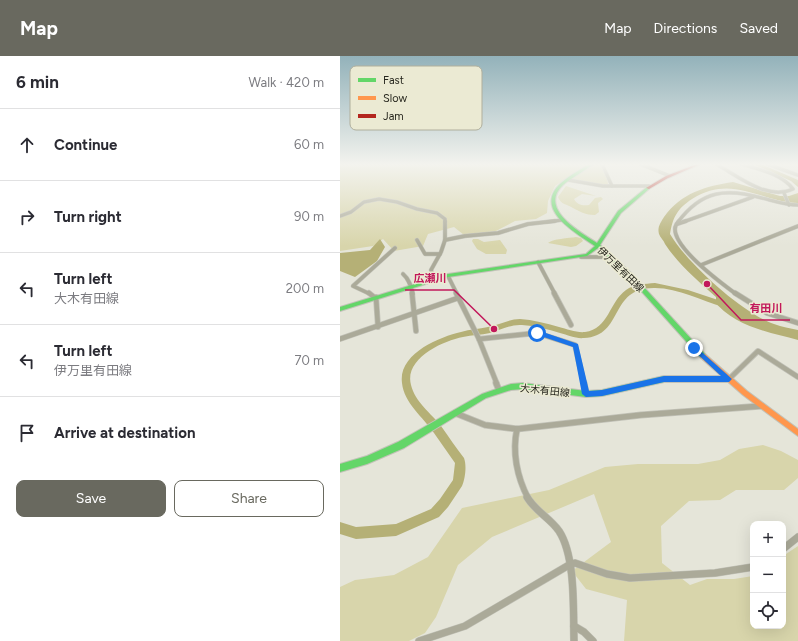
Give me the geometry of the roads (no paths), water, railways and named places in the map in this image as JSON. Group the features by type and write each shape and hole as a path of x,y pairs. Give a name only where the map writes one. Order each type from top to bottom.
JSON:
{"main road":[{"name":"伊万里有田線","path":"556,191 552,202 554,209 562,220 599,246 634,278 694,348 729,379"},
{"path":"340,309 434,279 538,262 581,257 592,253 599,246 604,234 619,212 643,191"},
{"name":"大木有田線","path":"340,468 367,460 394,448 421,434 484,396 499,390 523,386 586,394 602,393 664,379 729,379"},
{"path":"729,379 798,433"}],"street":[{"path":"773,191 784,193 788,191"},
{"path":"798,205 730,192 709,196 692,208 677,224 675,231 678,238 701,266 731,290 763,311 798,323"},
{"path":"784,193 789,204"},
{"path":"677,224 755,197"},
{"path":"340,216 351,212 364,202 379,199 392,200 410,208 441,215 445,219 444,237 446,240 431,270 434,279"},
{"path":"446,240 465,236 498,233 528,224 562,220"},
{"path":"701,266 798,226"},
{"path":"417,240 425,254 440,254"},
{"path":"378,327 375,297 368,292 353,286 395,248"},
{"path":"581,257 611,257"},
{"path":"538,262 571,325"},
{"path":"403,274 407,276 412,286 416,331"},
{"path":"448,276 479,339 499,390"},
{"path":"340,340 458,298"},
{"path":"479,339 537,333 576,345 586,394"},
{"path":"729,379 758,351 798,377"},
{"path":"455,413 485,425 517,429 641,415 762,406"},
{"path":"517,429 514,446 519,476 529,499 559,531 564,541 569,565 574,641"},
{"path":"786,547 798,537"},
{"path":"419,641 465,626 569,565 575,563 607,574 630,578 715,573 750,567"},
{"path":"574,626 593,641"}],"waterway":[{"path":"340,528 356,533 396,530 435,513 444,503 458,482 460,462 438,430 415,402 406,383 406,374 410,365 416,357 435,344 455,336 489,330 516,322 538,324 574,334 587,335 604,327 620,300 629,291 641,286 655,286 686,291 724,305"}],"place":[{"name":"有田川","path":"707,284"},
{"name":"広瀬川","path":"494,329"}]}
